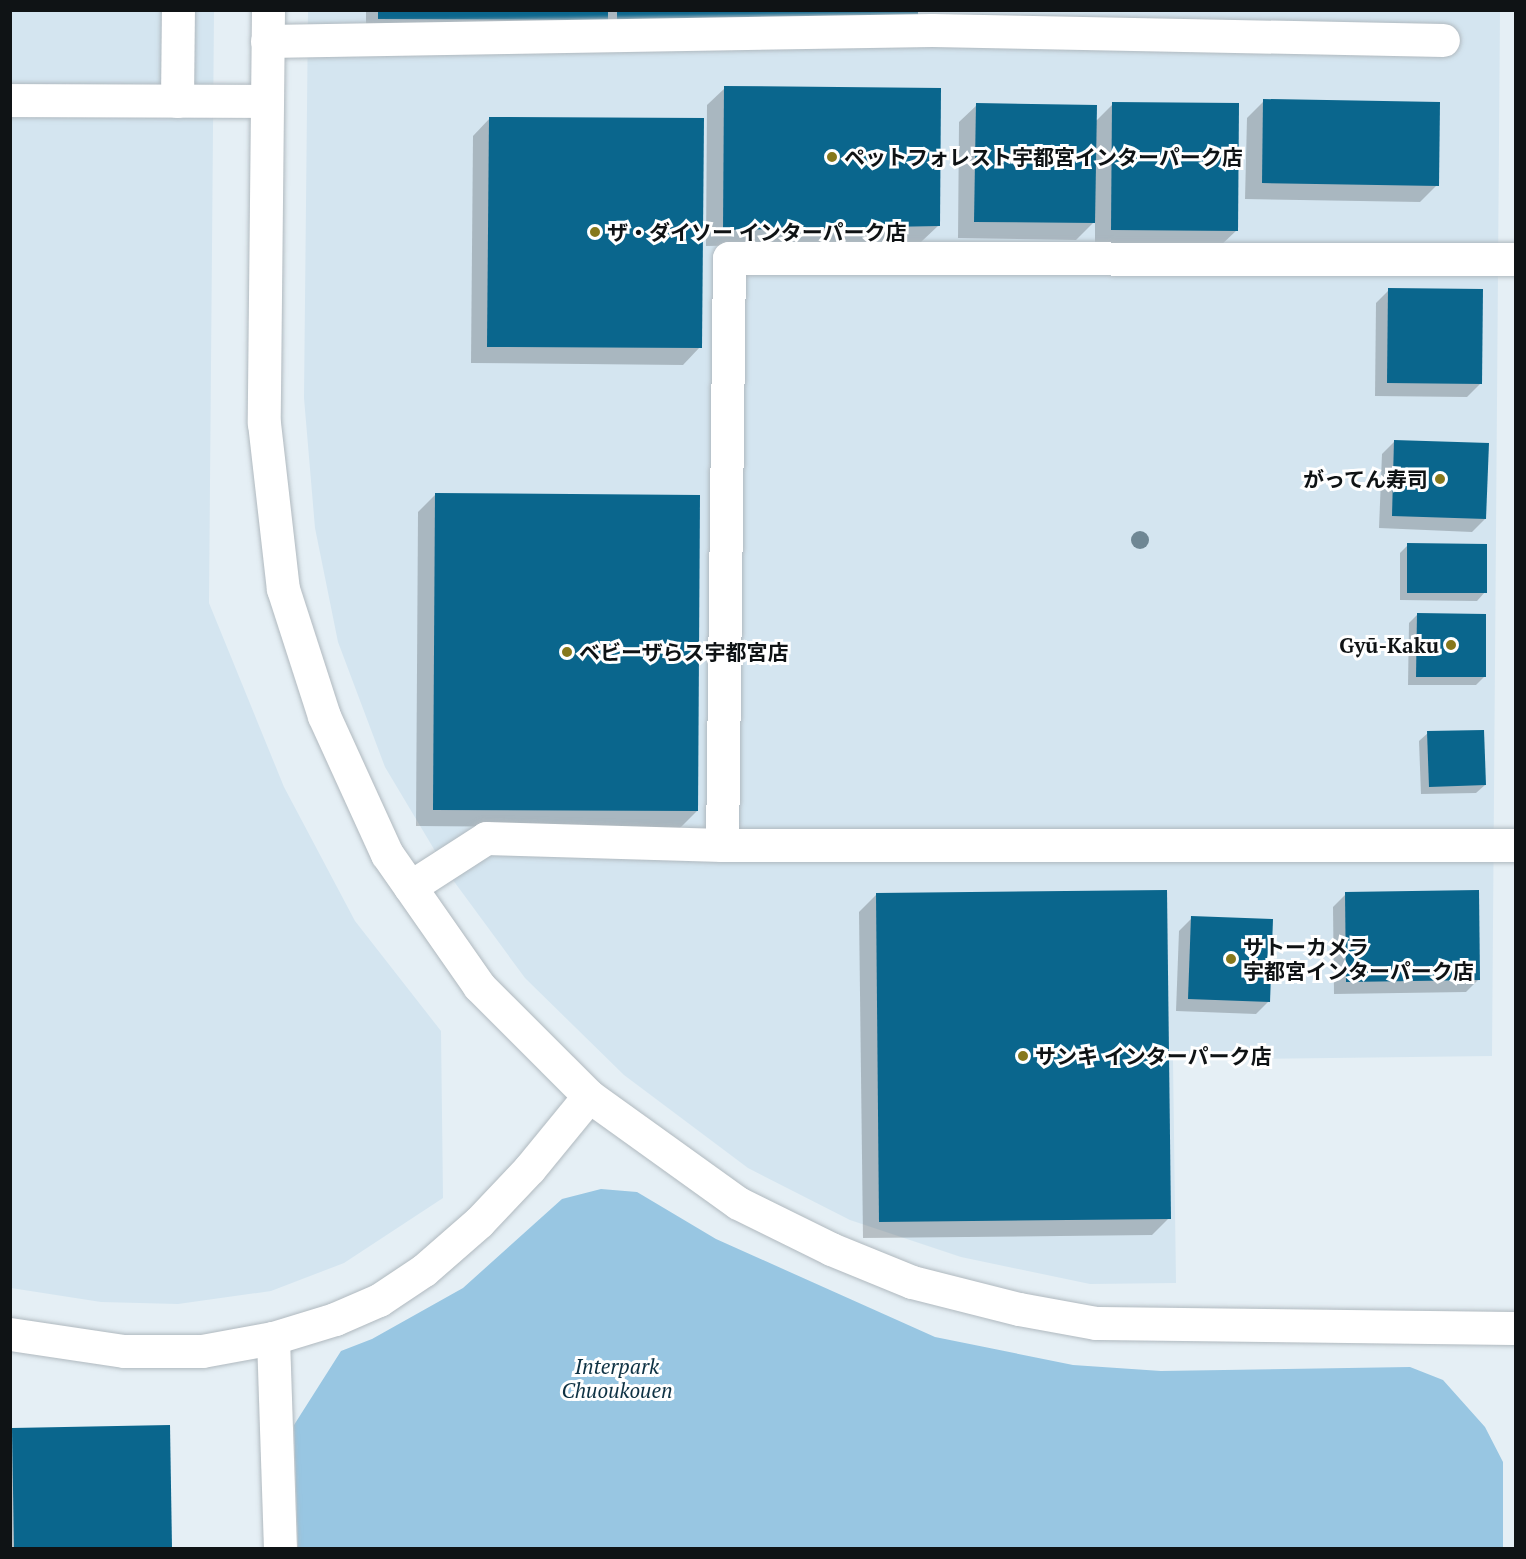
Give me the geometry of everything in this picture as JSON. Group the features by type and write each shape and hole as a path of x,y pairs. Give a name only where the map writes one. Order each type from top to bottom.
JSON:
{"street":[{"path":"177,101 178,10"},
{"path":"1443,40 958,20 267,26 264,423 283,589 324,716 387,854 479,986 589,1096 738,1203 831,1249 912,1282 1019,1309 1096,1323 1187,1327 1515,1328"},
{"path":"10,100 267,101"},
{"path":"722,845 729,258 1515,258"},
{"path":"410,887 486,838 722,845 1515,845"},
{"path":"10,1334 124,1351 202,1351 273,1338 371,1304 424,1270 479,1222 530,1168 589,1096"},
{"path":"273,1338 280,1548"}],"shaded area":[{"path":"10,11 214,11 209,603 284,787 355,921 441,1031 443,1198 344,1263 271,1291 178,1304 101,1302 11,1288"},
{"path":"308,11 1500,11 1492,1056 1173,1060 1176,1283 1090,1284 961,1257 850,1220 748,1168 624,1075 525,978 450,876 385,767 338,642 315,528 304,398"}],"green space":[{"name":"Interpark Chuoukouen","path":"601,1189 637,1192 716,1239 935,1337 1073,1365 1161,1371 1410,1367 1443,1380 1485,1427 1503,1462 1503,1548 298,1548 294,1425 341,1351 372,1339 463,1288 562,1199"}],"building":[{"path":"378,10 608,10 608,20 378,19"},
{"path":"617,10 918,10 918,21 617,20"},
{"name":"ペットフォレスト宇都宮インターパーク店","path":"724,86 941,88 940,226 723,230"},
{"path":"1263,99 1440,102 1439,186 1262,183"},
{"path":"1112,102 1239,103 1238,231 1111,230"},
{"path":"976,103 1097,105 1095,223 974,222"},
{"name":"ザ・ダイソー インターパーク店","path":"489,117 704,118 702,348 487,347"},
{"path":"1388,288 1483,289 1482,384 1387,383"},
{"name":"がってん寿司","path":"1394,440 1489,443 1486,519 1392,516"},
{"name":"ベビーザらス宇都宮店","path":"435,493 700,495 698,811 433,810"},
{"path":"1407,543 1487,544 1487,593 1407,593"},
{"name":"Gyū-Kaku","path":"1417,613 1486,614 1486,677 1416,677"},
{"path":"1484,730 1486,785 1429,787 1427,731"},
{"name":"サンキ インターパーク店","path":"1167,890 1171,1219 879,1222 876,893"},
{"path":"1479,890 1480,980 1346,982 1345,892"},
{"name":"サトーカメラ 宇都宮インターパーク店","path":"1191,916 1273,919 1270,1002 1188,999"},
{"path":"170,1425 172,1548 14,1548 12,1428"}],"place":[{"name":"ペットフォレスト宇都宮インターパーク店","path":"832,157"},
{"name":"ザ・ダイソー インターパーク店","path":"595,232"},
{"name":"がってん寿司","path":"1440,479"},
{"name":"Gyū-Kaku","path":"1451,645"},
{"name":"ベビーザらス宇都宮店","path":"567,652"},
{"name":"サトーカメラ 宇都宮インターパーク店","path":"1231,959"},
{"name":"サンキ インターパーク店","path":"1023,1056"}]}
